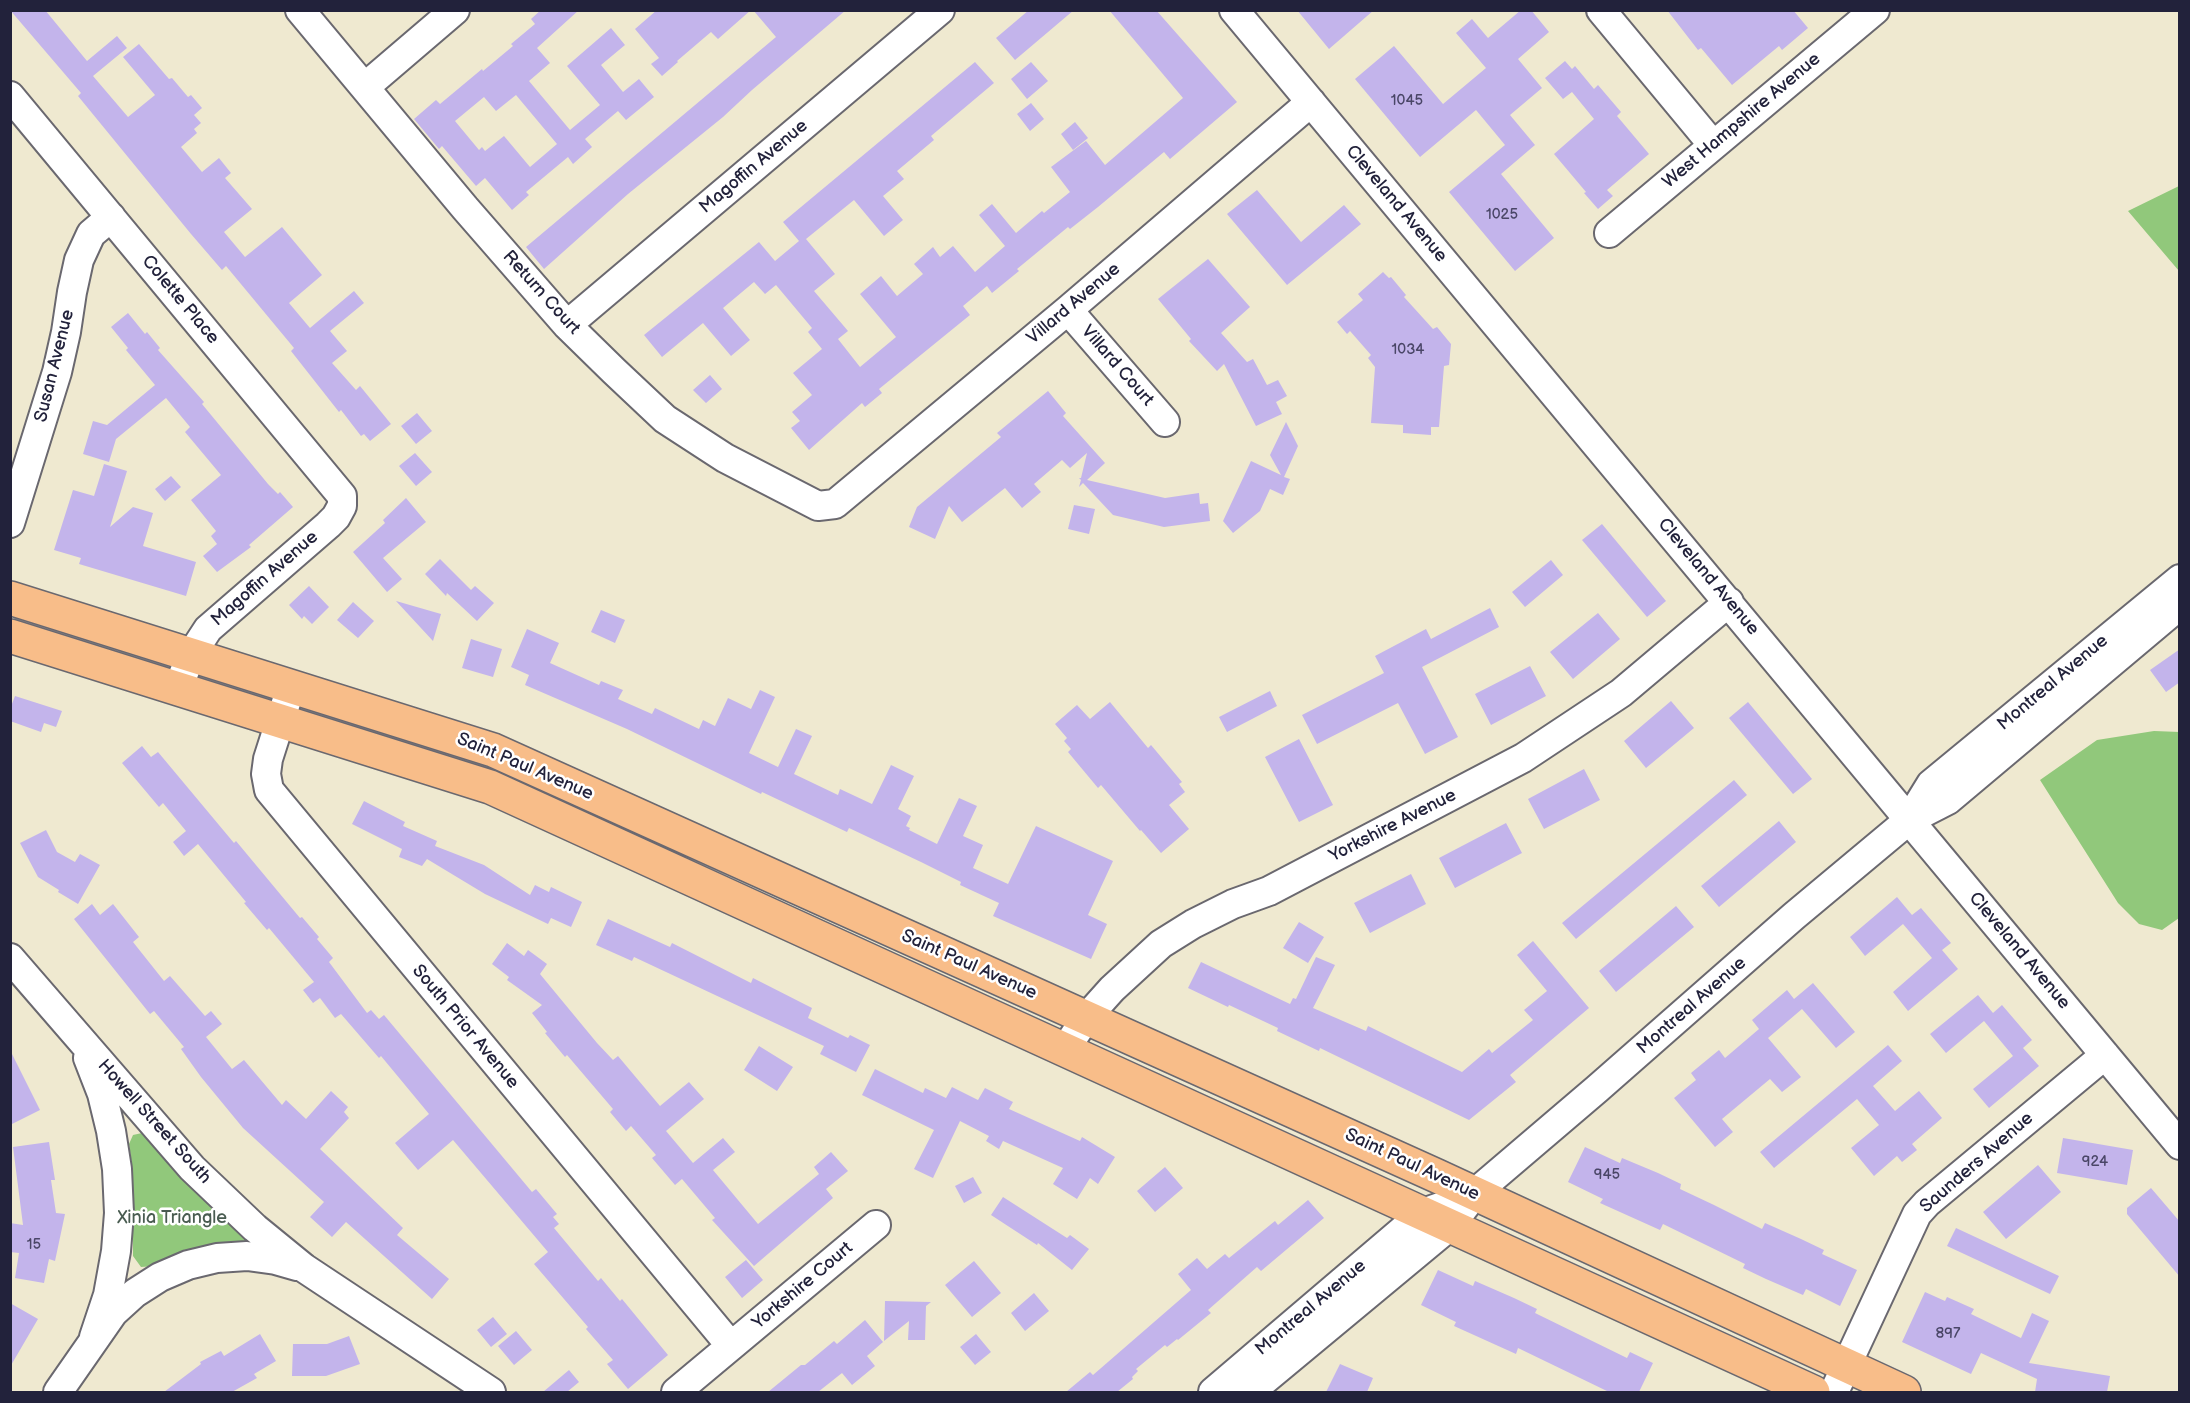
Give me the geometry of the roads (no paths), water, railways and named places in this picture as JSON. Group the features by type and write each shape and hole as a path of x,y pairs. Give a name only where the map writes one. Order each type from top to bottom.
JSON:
{"main road":[{"name":"Saint Paul Avenue","path":"10,598 493,750 1474,1193 1840,1379 1904,1392"},
{"name":"Saint Paul Avenue","path":"10,636 490,787 1813,1392"}],"street":[{"name":"Return Court","path":"300,10 465,208 567,325 665,419 725,458 788,492 818,506 835,504"},
{"path":"365,87 455,10"},
{"name":"Magoffin Avenue","path":"567,325 940,10"},
{"name":"Cleveland Avenue","path":"1234,10 2180,1145"},
{"path":"1601,10 1713,145"},
{"name":"West Hampshire Avenue","path":"1609,232 1875,10"},
{"name":"Colette Place","path":"10,96 336,488 342,496 342,506"},
{"name":"Villard Avenue","path":"835,504 1068,310 1311,102"},
{"name":"Susan Avenue","path":"10,523 57,372 79,260 91,234 111,217"},
{"name":"Villard Court","path":"1068,310 1165,422"},
{"name":"Magoffin Avenue","path":"178,688 191,655 208,629 328,525 342,506"},
{"name":"Montreal Avenue","path":"1909,820 1931,784 2180,579"},
{"name":"Yorkshire Avenue","path":"1064,1051 1086,1018 1127,973 1161,944 1193,924 1233,904 1269,891 1547,743 1621,693 1729,602"},
{"name":"Montreal Avenue","path":"1212,1392 1474,1193 1909,820 1948,800 2180,605"},
{"name":"South Prior Avenue","path":"291,687 268,759 266,774 269,790 731,1346"},
{"name":"Howell Street South","path":"10,958 206,1182 255,1228 304,1268 491,1392"},
{"path":"58,1392 91,1346 108,1295 116,1251 119,1213 117,1169 111,1131 102,1094 77,1035"},
{"name":"Saunders Avenue","path":"1840,1379 1917,1214 1927,1203 2105,1055"},
{"name":"Montreal Avenue","path":"1250,1392 1436,1220"},
{"name":"Yorkshire Court","path":"731,1346 876,1225"},
{"path":"94,1337 113,1313 135,1293 160,1277 188,1265 217,1258 247,1257 276,1260 304,1268"},
{"path":"675,1392 731,1346"}],"park label":[{"name":"Xinia Triangle","path":"172,1218"}]}
